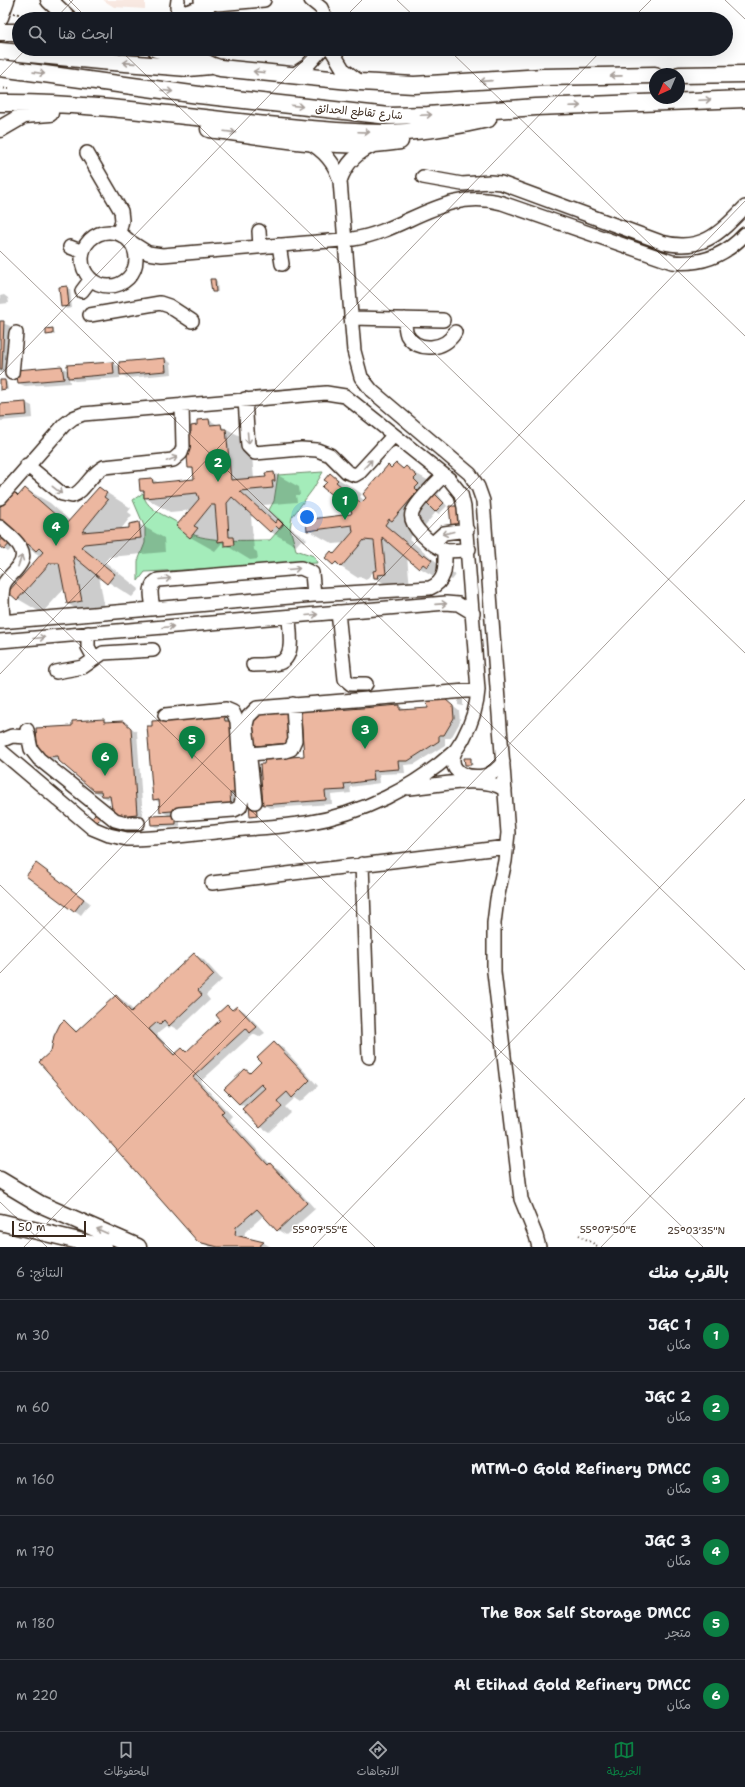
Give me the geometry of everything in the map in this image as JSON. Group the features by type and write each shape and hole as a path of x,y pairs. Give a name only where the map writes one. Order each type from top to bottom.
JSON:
{"main road":[{"path":"49,0 62,12"},
{"path":"0,32 12,32"},
{"path":"0,51 12,52"},
{"path":"45,56 100,62 188,68 210,66 292,76 360,82 421,85 543,77 649,75"},
{"path":"192,56 210,66"},
{"name":"شارع تقاطع الحدائق","path":"0,68 199,95 376,115 428,115 536,107 745,98"},
{"path":"685,75 745,74"},
{"path":"0,103 62,104 111,107 325,130 386,133 447,128 514,114 536,107"},
{"path":"0,129 6,124 24,115 46,113 140,121 341,145 376,144 419,138 447,128"},
{"path":"0,1180 40,1204 138,1247"},
{"path":"0,1222 104,1247"}],"street":[{"path":"178,0 177,7 182,12"},
{"path":"185,12 207,2 264,0"},
{"path":"312,0 321,8 323,12"},
{"path":"292,76 307,66 316,56"},
{"path":"335,56 343,69 360,82"},
{"path":"307,142 325,153 332,161 340,181 344,240 356,360 366,384 470,474 481,494 506,790 507,847 494,923 494,972 521,1199 539,1247"},
{"path":"340,181 343,172 353,158 360,152 376,144"},
{"path":"87,153 121,212 124,238 135,253 136,259 133,272"},
{"path":"423,177 454,183 470,184 490,182 508,185 670,245 686,246 710,239 724,229 745,207"},
{"path":"470,184 472,198"},
{"path":"162,255 150,260 133,272 124,282 111,286 97,283 87,275 83,264 83,252 86,246 94,236 107,232 124,238 148,253 162,255 344,240 371,236 434,209 472,198 487,199 502,203 672,262 694,263 715,257 733,246 745,234"},
{"path":"260,231 260,247"},
{"path":"710,239 715,257"},
{"path":"279,245 282,264"},
{"path":"70,247 83,252"},
{"path":"82,290 92,279"},
{"path":"90,315 160,304 173,308 192,320"},
{"path":"351,318 443,320"},
{"path":"405,319 408,337 415,343 430,347 445,344 455,332"},
{"path":"12,373 16,333"},
{"path":"0,498 27,465 64,425 78,415 245,399 326,393 339,394 351,400 444,475 454,484 461,494 469,549 478,690 470,726 455,751 436,768 403,788 366,806 326,818 301,823 128,839 100,832 77,816 0,750"},
{"path":"245,399 248,446 255,453 306,449 317,450 330,455 350,473 355,474 360,472 394,435"},
{"path":"27,465 62,494 72,496 77,494 94,474 104,467 173,460 182,453 183,447 182,405"},
{"path":"444,475 415,508 411,518 415,527 433,543 445,550 469,549"},
{"path":"0,527 19,545 23,556 20,564 5,584 1,622 314,595 430,588 440,582 444,576 445,550"},
{"path":"433,543 444,533 467,530"},
{"path":"153,609 151,587 154,582 158,580 301,568 312,573 314,595"},
{"path":"0,641 446,603 458,604 473,613"},
{"path":"338,612 344,679 351,684 366,684"},
{"path":"253,665 278,663 286,657 290,649 288,616"},
{"path":"91,633 88,647 97,656"},
{"path":"56,672 83,667 97,656 153,650"},
{"path":"255,802 246,725 250,713 261,706 478,690"},
{"path":"250,754 285,751 291,749 295,740 293,704"},
{"path":"165,715 226,709 233,712 237,717 242,804 234,810 184,814 192,834"},
{"path":"0,741 7,737 27,733 34,755 110,817 121,822 138,823"},
{"path":"455,751 453,763 457,771 475,780 492,783 506,790"},
{"path":"403,788 475,780 494,772 503,762"},
{"path":"436,768 440,779 446,784"},
{"path":"212,883 507,847"},
{"path":"362,864 369,1057"}],"path":[{"path":"0,88 14,90"},
{"path":"579,1234 599,1247"}],"shaded area":[{"path":"103,0 145,0 145,9 114,7"}],"green space":[{"path":"323,472 313,489 292,517 290,528 296,550 314,556 317,563 145,572 138,581 138,561 145,543 145,528 133,500 143,493 144,498 153,509 176,522 188,532 196,536 228,540 270,540 284,524 269,510 274,501 278,475"}],"building":[{"path":"210,279 215,279 216,292 212,292"},
{"path":"67,286 69,306 61,307 59,287"},
{"path":"0,321 4,321 2,370 0,370"},
{"path":"53,328 53,334 46,335 46,329"},
{"path":"165,358 166,371 120,375 119,362"},
{"path":"113,362 114,374 68,378 67,365"},
{"path":"62,366 64,379 18,383 16,370"},
{"path":"0,380 5,380 6,389 0,390"},
{"path":"26,402 27,415 0,417 0,404"},
{"path":"209,419 210,425 221,424 222,429 226,429 231,480 266,477 265,473 274,472 275,481 272,481 273,488 240,491 275,523 278,519 283,524 279,529 276,526 270,532 232,497 227,503 229,537 233,537 234,545 224,546 224,541 218,542 215,505 211,505 194,526 198,528 190,538 176,526 199,499 197,493 144,498 144,491 140,491 139,479 152,478 153,483 194,479 193,468 188,468 185,433 191,432 191,426 197,425 197,420"},
{"path":"396,463 403,469 406,466 417,476 414,479 419,484 415,488 418,491 392,521 389,519 385,525 422,556 424,554 432,560 427,567 423,564 419,569 382,537 386,574 378,575 379,578 374,578 373,571 377,570 374,541 364,540 341,567 336,562 333,565 325,558 331,551 334,554 353,532 352,525 307,531 306,521 303,522 302,514 310,513 311,519 351,514 352,512 322,487 327,482 324,480 330,473 338,480 336,482 361,503 366,498 363,494 388,465 391,468"},
{"path":"99,487 107,493 104,497 108,500 82,532 129,528 129,524 139,522 141,538 84,544 81,547 115,574 107,584 73,556 82,601 67,604 59,563 50,563 17,600 8,592 43,552 39,548 36,551 28,544 25,548 0,525 0,507 14,492 18,496 25,488 66,524"},
{"path":"435,494 444,503 435,512 426,503"},
{"path":"449,506 457,506 459,524 451,525"},
{"path":"0,531 11,542 4,550 0,547"},
{"path":"445,699 453,706 454,718 444,735 439,735 439,741 408,761 398,761 399,769 373,771 374,780 344,784 345,790 325,791 326,800 263,805 260,764 264,764 265,759 304,756 300,705 336,702 337,710 400,705 400,710 428,708 427,701"},
{"path":"287,709 290,743 255,746 252,712"},
{"path":"224,716 225,721 230,721 236,793 230,793 231,806 160,812 159,799 153,800 147,726 152,726 152,721"},
{"path":"104,719 104,722 123,721 131,728 137,814 118,816 112,809 110,796 102,796 101,791 94,791 59,761 58,756 38,757 36,728 72,726 72,721"},
{"path":"464,758 471,758 471,765 465,765"},
{"path":"256,802 257,816 250,817 249,803"},
{"path":"97,812 102,816 95,823 90,819"},
{"path":"176,815 176,824 151,825 150,816"},
{"path":"36,863 84,899 74,912 26,876"},
{"path":"194,953 214,975 198,990 202,995 169,1026 164,1020 160,1024 157,1022 149,1029 174,1055 182,1048 186,1052 220,1020 216,1015 227,1005 232,1010 237,1006 257,1027 250,1033 246,1028 193,1077 224,1111 221,1114 268,1165 270,1163 307,1203 277,1231 257,1209 236,1227 235,1235 264,1242 258,1247 218,1247 198,1242 39,1062 51,1051 54,1036 60,1024 64,1020 76,1032 116,995 131,1012"},
{"path":"274,1042 310,1080 292,1098 287,1092 277,1101 282,1107 260,1128 242,1109 265,1088 261,1084 239,1104 224,1089 245,1069 250,1073 261,1062 257,1058"}],"place":[{"name":"JGC 2","path":"218,482"},
{"name":"JGC 1","path":"345,520"},
{"name":"JGC 3","path":"56,546"},
{"name":"MTM-O Gold Refinery DMCC","path":"365,749"},
{"name":"The Box Self Storage DMCC","path":"192,759"},
{"name":"Al Etihad Gold Refinery DMCC","path":"105,776"}]}
